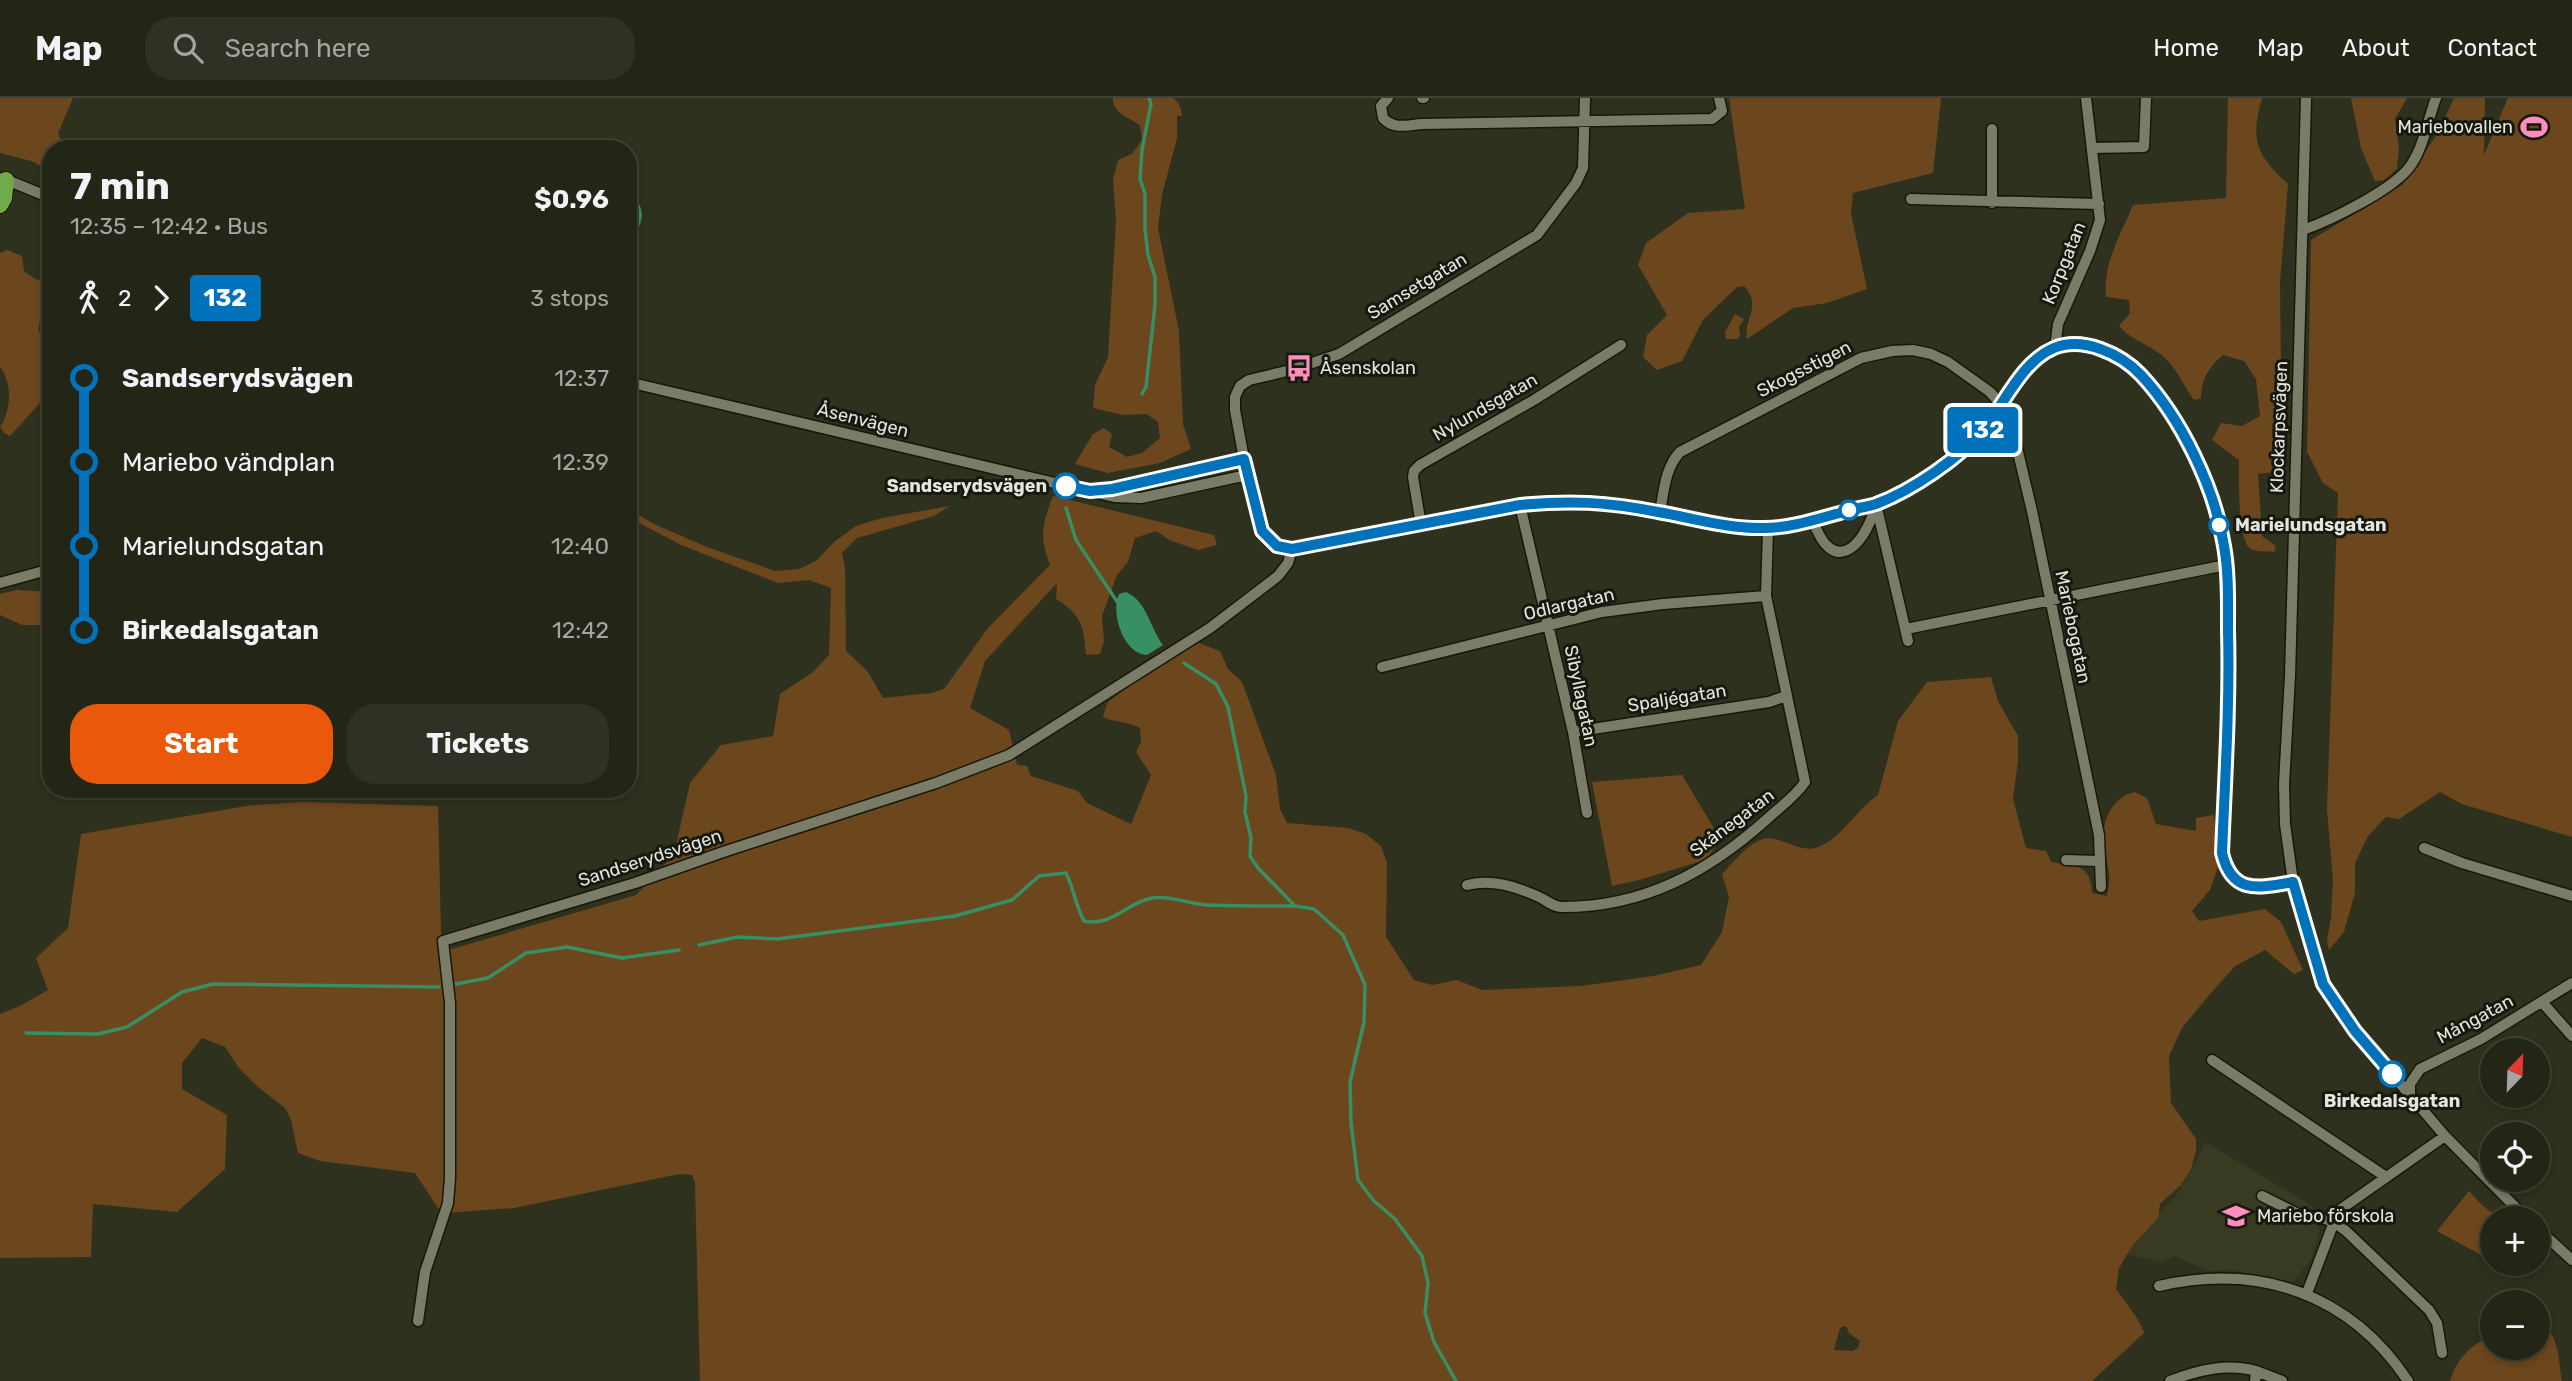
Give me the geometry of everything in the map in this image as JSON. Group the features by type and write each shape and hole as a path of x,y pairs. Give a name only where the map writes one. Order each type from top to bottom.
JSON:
{"highway":[{"path":"0,205 4,198 2,180"}],"street":[{"path":"1388,98 1381,106 1380,112 1393,126 1712,118 1722,111 1719,98"},
{"name":"Samsetgatan","path":"1244,459 1235,410 1235,397 1240,386 1249,380 1339,354 1537,235 1576,183 1583,168 1585,98"},
{"name":"Korpgatan","path":"2055,348 2058,324 2096,236 2100,220 2086,98"},
{"path":"2092,148 2144,147 2146,98"},
{"name":"Klockarpsvägen","path":"2293,882 2285,824 2284,783 2306,98"},
{"path":"2303,230 2383,189 2404,173 2416,154 2436,98"},
{"path":"1992,129 1992,203"},
{"path":"2,180 42,195"},
{"path":"1911,199 2099,204"},
{"name":"Nylundsgatan","path":"1421,525 1413,477 1414,471 1420,465 1534,400 1621,345"},
{"path":"1244,459 1262,531 1277,546 1292,549 1520,505 1585,501 1660,512 1717,525 1768,528 1876,504 1936,471 1965,450 2039,357 2055,348 2084,346 2102,349 2118,356 2154,389 2185,437 2204,479 2224,545 2229,665 2222,853 2229,874 2242,884 2260,886 2293,882 2323,984 2355,1031 2445,1136 2514,1206"},
{"name":"Skogsstigen","path":"1660,512 1668,472 1672,460 1680,452 1861,358 1876,353 1913,350 1931,354 1948,362 1990,392 2001,404"},
{"name":"Åsenvägen","path":"637,384 1114,497 1141,498 1247,475"},
{"name":"Mariebogatan","path":"2001,404 2012,427 2099,835 2101,887"},
{"name":"Åsenvägen","path":"1090,491 1112,489 1244,459"},
{"path":"1876,504 1907,635 2049,601 2226,565"},
{"path":"1813,520 1818,537 1827,547 1849,550 1860,542 1872,519 1876,504"},
{"name":"Sibyllagatan","path":"1520,505 1573,732 1587,813"},
{"name":"Skånegatan","path":"1467,885 1485,881 1505,885 1533,894 1560,908 1635,899 1700,870 1738,845 1794,798 1805,782 1766,596 1768,528"},
{"name":"Sandserydsvägen","path":"418,1321 425,1272 448,1203 450,1178 450,1003 443,941 635,883 936,783 1009,755 1210,628 1278,576 1288,563 1292,549"},
{"path":"0,583 42,571"},
{"name":"Odlargatan","path":"1382,667 1602,612 1766,596"},
{"name":"Spaljégatan","path":"1573,732 1769,702 1786,696"},
{"path":"2424,848 2462,863 2572,896"},
{"path":"2066,860 2098,861"},
{"name":"Mångatan","path":"2410,1096 2410,1084 2420,1069 2481,1039 2572,983"},
{"path":"2542,1002 2572,1036"},
{"path":"2212,1060 2386,1177"},
{"path":"2307,1293 2341,1209 2445,1136"},
{"path":"2262,1196 2300,1215 2334,1222 2429,1310 2437,1323 2442,1353"},
{"path":"2550,1240 2572,1258"},
{"path":"2159,1286 2208,1278 2230,1278 2272,1284 2307,1293 2364,1331 2380,1346 2408,1381"},
{"path":"2170,1381 2217,1368 2243,1368 2256,1376 2282,1381"}],"shaded area":[{"path":"0,98 73,98 58,133 61,140 42,140 42,166 0,153"},
{"path":"1113,98 1173,98 1181,111 1182,116 1177,116 1177,138 1162,195 1158,228 1179,331 1183,424 1191,449 1160,463 1108,473 1075,464 1093,434 1104,428 1112,434 1109,447 1127,457 1142,453 1160,438 1158,422 1147,414 1123,415 1093,408 1095,385 1108,357 1116,220 1113,180 1118,160 1132,154 1142,140 1140,125 1118,111"},
{"path":"1729,98 1941,98 1933,173 1853,193 1851,213 1867,289 1827,303 1793,308 1747,339 1752,300 1744,286 1737,287 1703,320 1682,361 1657,370 1643,357 1647,335 1667,315 1638,265 1646,243 1688,213 1745,209"},
{"path":"2228,98 2262,98 2256,125 2258,146 2269,164 2288,184 2280,282 2282,471 2258,474 2262,536 2276,546 2274,552 2253,550 2246,544 2241,522 2239,460 2212,440 2221,423 2242,426 2260,416 2256,379 2244,361 2223,355 2207,374 2202,385 2201,398 2194,400 2169,362 2119,326 2130,313 2129,300 2106,297 2110,261 2133,205 2226,198"},
{"path":"2351,98 2407,98 2395,119 2399,148 2397,169 2384,180 2375,181 2361,148"},
{"path":"2454,98 2485,98 2484,155 2508,98 2572,98 2572,837 2462,804 2440,792 2399,819 2386,817 2368,836 2355,863 2355,893 2344,932 2329,950 2327,941 2333,881 2327,809 2338,493 2323,483 2307,452 2311,240 2402,185 2438,133"},
{"path":"637,202 642,215 637,229"},
{"path":"7,250 22,256 24,271 42,280 39,333 42,334 42,401 10,436 0,427 8,405 9,389 0,367 0,253"},
{"path":"1735,314 1744,319 1739,327 1740,336 1737,339 1726,339 1725,332"},
{"path":"1053,496 1214,535 1217,545 1198,550 1169,540 1156,531 1135,538 1128,562 1117,575 1102,616 1104,641 1100,654 1086,655 1080,622 1071,610 1056,599 1057,583 985,661 970,708 1009,730 1017,765 1027,766 1031,776 1078,791 1087,803 1131,824 1151,775 1136,752 1141,741 1140,728 1103,717 1107,703 1168,655 1196,642 1220,651 1228,669 1242,682 1276,775 1280,809 1287,823 1348,828 1366,834 1381,846 1387,863 1386,937 1414,980 1432,985 1457,980 1482,990 1581,986 1653,976 1701,965 1722,932 1729,897 1722,874 1757,841 1770,838 1798,847 1813,848 1837,835 1878,795 1898,721 1927,682 1991,677 1998,701 2018,736 2013,799 2026,848 2046,851 2051,862 2085,871 2089,876 2092,893 2107,896 2109,876 2104,840 2105,824 2112,808 2122,797 2135,792 2147,798 2156,824 2196,831 2196,818 2214,815 2219,864 2210,890 2192,911 2199,921 2265,909 2281,922 2303,970 2294,974 2265,950 2235,966 2182,1028 2169,1056 2171,1103 2196,1139 2196,1151 2191,1169 2181,1185 2160,1204 2158,1218 2132,1246 2119,1268 2116,1289 2144,1333 2092,1381 700,1381 695,1183 692,1175 679,1174 514,1208 445,1213 438,1208 415,1173 320,1161 298,1153 291,1120 285,1108 239,1068 225,1047 202,1038 182,1063 182,1089 227,1115 225,1169 177,1212 93,1204 91,1257 0,1258 0,1014 48,990 36,958 68,928 81,834 252,805 303,802 438,806 441,933 452,949 636,895 674,854 690,783 721,745 773,736 780,694 813,672 829,655 831,588 809,580 778,583 681,545 637,522 637,514 707,547 775,571 799,569 816,561 834,542 856,526 882,518 950,506 934,516 857,538 842,553 845,567 846,651 868,672 883,698 944,689 988,628 1050,565 1044,546 1044,523","holes":["1844,1326 1860,1341 1858,1348 1852,1351 1834,1350 1840,1328"]},
{"path":"17,590 42,591 42,625 22,625 0,615 0,594"},
{"path":"1126,592 1144,608 1163,645 1147,655 1132,648 1121,632 1116,612 1117,602 1119,594"},
{"path":"1682,775 1721,840 1705,860 1612,886 1592,782"},
{"name":"Mariebo förskola","path":"2206,1142 2312,1206 2320,1230 2311,1260 2293,1282 2231,1270 2208,1271 2175,1256 2162,1262 2120,1253 2177,1194"},
{"path":"2469,1191 2483,1206 2480,1206 2480,1254 2437,1231"},
{"path":"2550,1333 2558,1356 2562,1381 2450,1381 2465,1353 2480,1343 2480,1360 2550,1360"}],"waterway":[{"path":"1142,394 1146,387 1155,305 1155,277 1148,255 1145,194 1140,179 1142,150 1151,104 1149,98"},
{"path":"1066,508 1076,540 1118,603"},
{"path":"1184,663 1216,684 1228,707 1246,796 1245,812 1251,838 1250,856 1295,906 1314,909 1343,935 1365,985 1364,1022 1350,1082 1351,1123 1358,1180 1374,1201 1395,1219 1422,1256 1428,1283 1425,1313 1434,1342 1456,1381"},
{"path":"699,945 737,937 777,939 955,916 1012,900 1039,876 1066,873 1084,921 1102,921 1140,902 1156,898 1207,905 1294,906"},
{"path":"456,984 488,978 526,953 567,947 622,958 679,950"},
{"path":"26,1033 98,1034 127,1027 182,992 213,984 439,987"}],"bus line":[{"name":"132","path":"1066,486 1090,491 1112,489 1244,459 1262,531 1277,546 1292,549 1520,505 1555,502 1585,501 1627,506 1717,525 1768,528 1876,504 1936,471 1965,450 1985,427 2013,386 2039,357 2055,348 2084,346 2102,349 2118,356 2154,389 2185,437 2204,479 2224,545 2229,665 2222,853 2225,867 2235,880 2249,886 2293,882 2323,984 2355,1031 2392,1074"}],"place":[{"name":"Mariebovallen","path":"2534,127"},
{"name":"Åsenskolan","path":"1299,368"},
{"name":"Sandserydsvägen","path":"1066,486"},
{"name":"Marielundsgatan","path":"2219,525"},
{"name":"Birkedalsgatan","path":"2392,1074"},
{"name":"Mariebo förskola","path":"2236,1216"}]}
